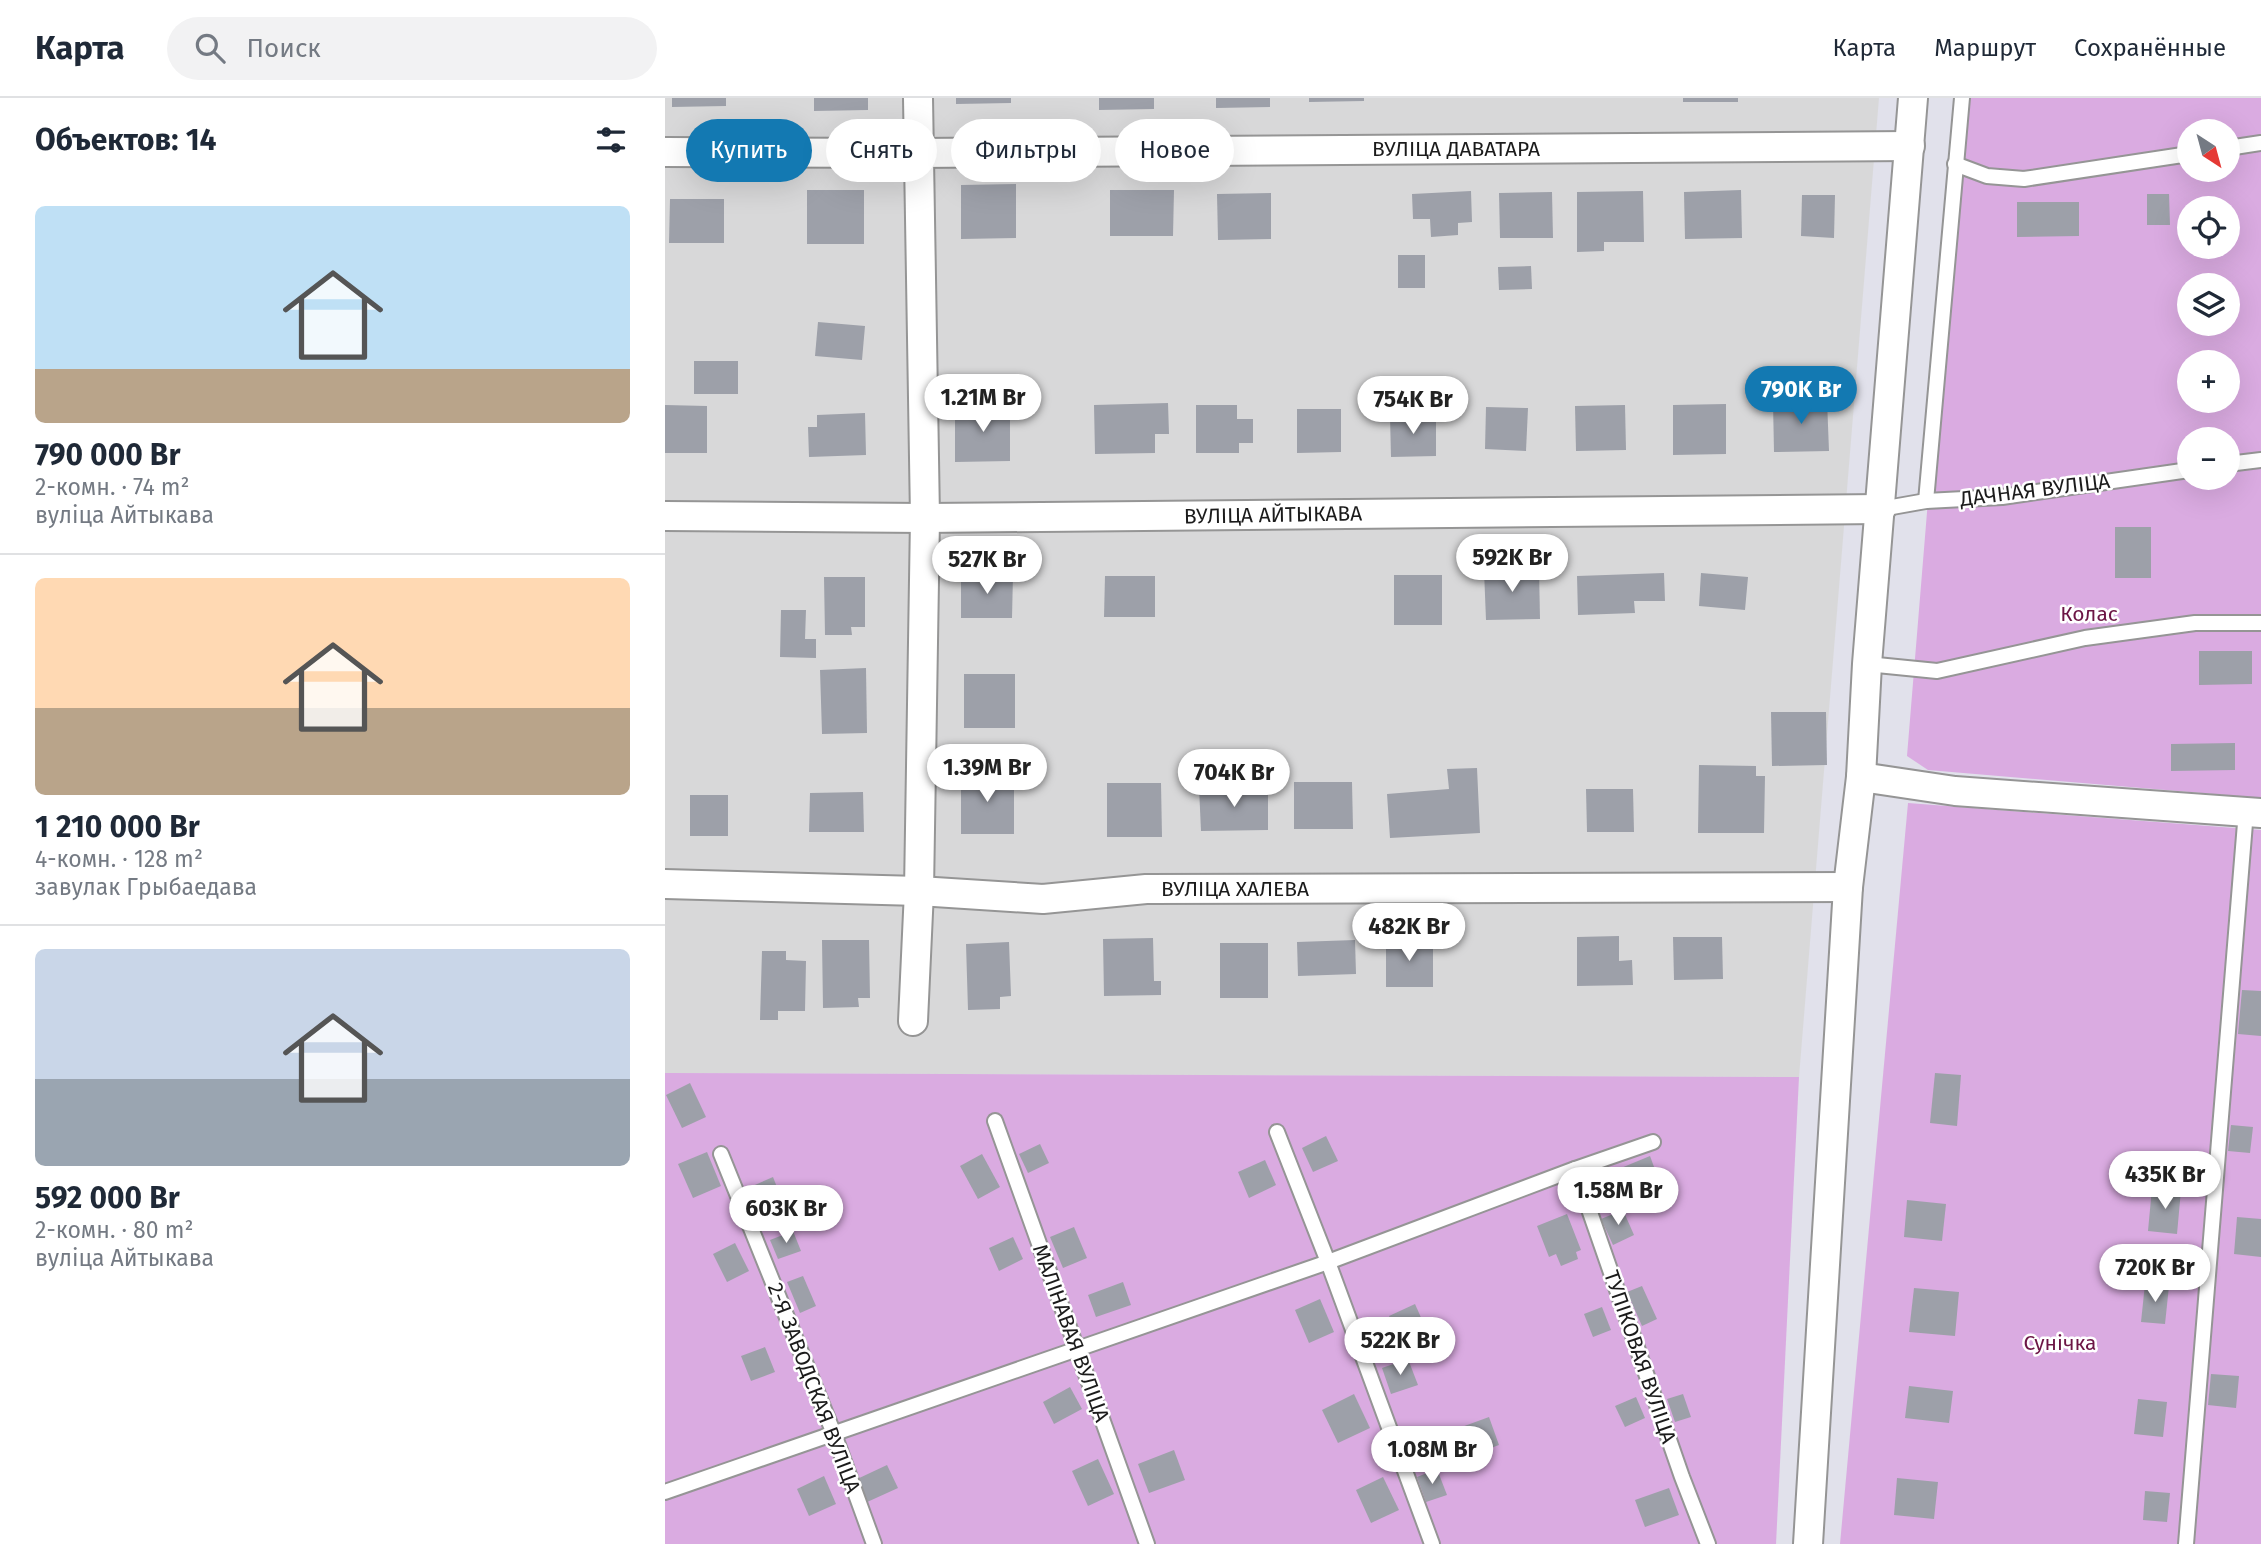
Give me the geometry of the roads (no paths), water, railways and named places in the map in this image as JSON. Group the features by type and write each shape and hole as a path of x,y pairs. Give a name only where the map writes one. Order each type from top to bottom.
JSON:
{"street":[{"path":"918,98 918,119"},
{"path":"1808,1544 1848,887 1861,777 1867,664 1913,98"},
{"name":"ВУЛІЦА ДАВАТАРА","path":"937,153 1910,146"},
{"name":"ВУЛІЦА ДАВАТАРА","path":"665,152 826,153"},
{"path":"913,1021 919,891 925,518 918,182"},
{"name":"ВУЛІЦА АЙТЫКАВА","path":"665,516 925,518 1881,509"},
{"path":"1861,777 1955,791 2253,812"},
{"name":"ВУЛІЦА ХАЛЕВА","path":"665,884 919,891 1043,899 1146,889 1848,887"}],"lane":[{"path":"1926,501 1962,98"},
{"path":"2240,146 2261,143"},
{"path":"1955,164 1987,176 2024,179 2177,156"},
{"path":"2240,463 2261,460"},
{"name":"ДАЧНАЯ ВУЛІЦА","path":"1881,509 1926,501 2002,497 2177,472"},
{"path":"1867,664 1937,671 2085,638 2195,624 2261,623"},
{"path":"2186,1544 2253,812"},
{"name":"МАЛІНАВАЯ ВУЛІЦА","path":"995,1121 1147,1544"},
{"path":"1277,1132 1432,1544"},
{"path":"665,1492 1328,1262 1653,1142"},
{"name":"2-Я ЗАВОДСКАЯ ВУЛІЦА","path":"721,1154 834,1434 874,1544"},
{"name":"ТУПІКОВАЯ ВУЛІЦА","path":"1575,1169 1682,1477 1709,1544"}],"park label":[{"name":"Колас","path":"2089,614"},
{"name":"Сунічка","path":"2060,1343"}]}
